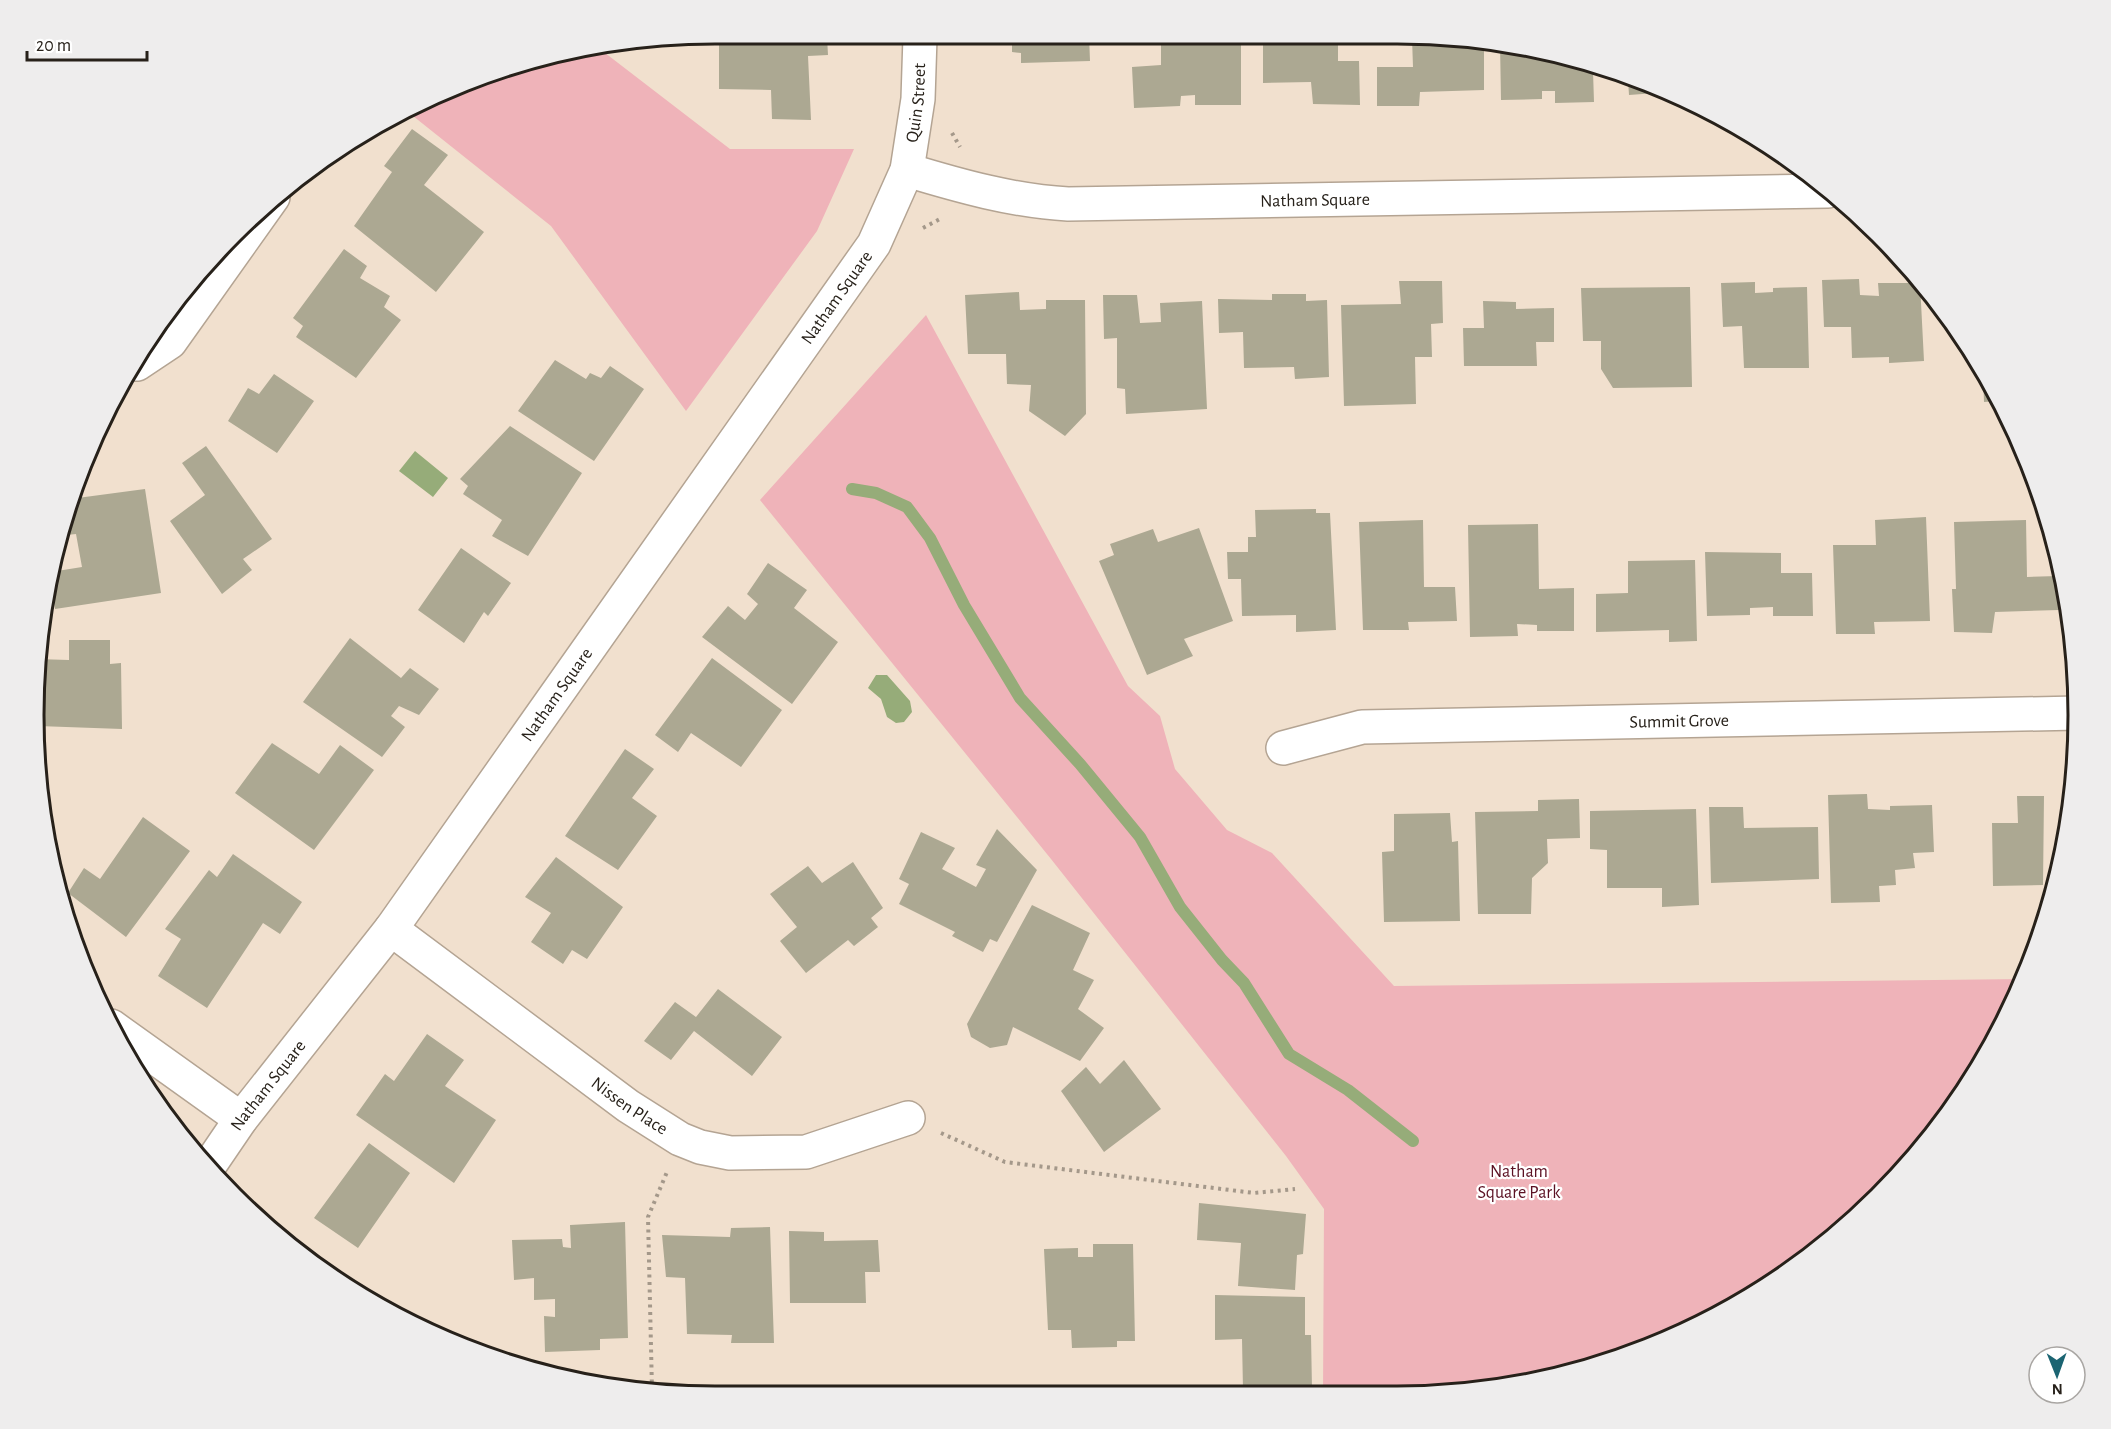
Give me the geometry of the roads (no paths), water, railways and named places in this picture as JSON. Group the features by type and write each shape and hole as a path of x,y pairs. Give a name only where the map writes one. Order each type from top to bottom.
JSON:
{"street":[{"name":"Quin Street","path":"907,170 918,99 920,44"},
{"name":"Natham Square","path":"213,1160 241,1119 391,929 837,299 874,244 907,170 976,190 1038,203 1068,204 1816,191"},
{"path":"147,357 170,342 246,235"},
{"name":"Summit Grove","path":"1283,748 1362,727 2068,713"},
{"name":"Nissen Place","path":"391,929 628,1106 680,1139 700,1147 730,1153 807,1152 908,1118"},
{"path":"126,1037 241,1119"}],"waterway":[{"path":"852,489 876,493 907,507 930,538 964,605 1020,698 1080,764 1140,837 1180,907 1222,960 1244,983 1289,1054 1348,1090 1413,1141"}],"park label":[{"name":"Natham Square Park","path":"1519,1181"}]}
